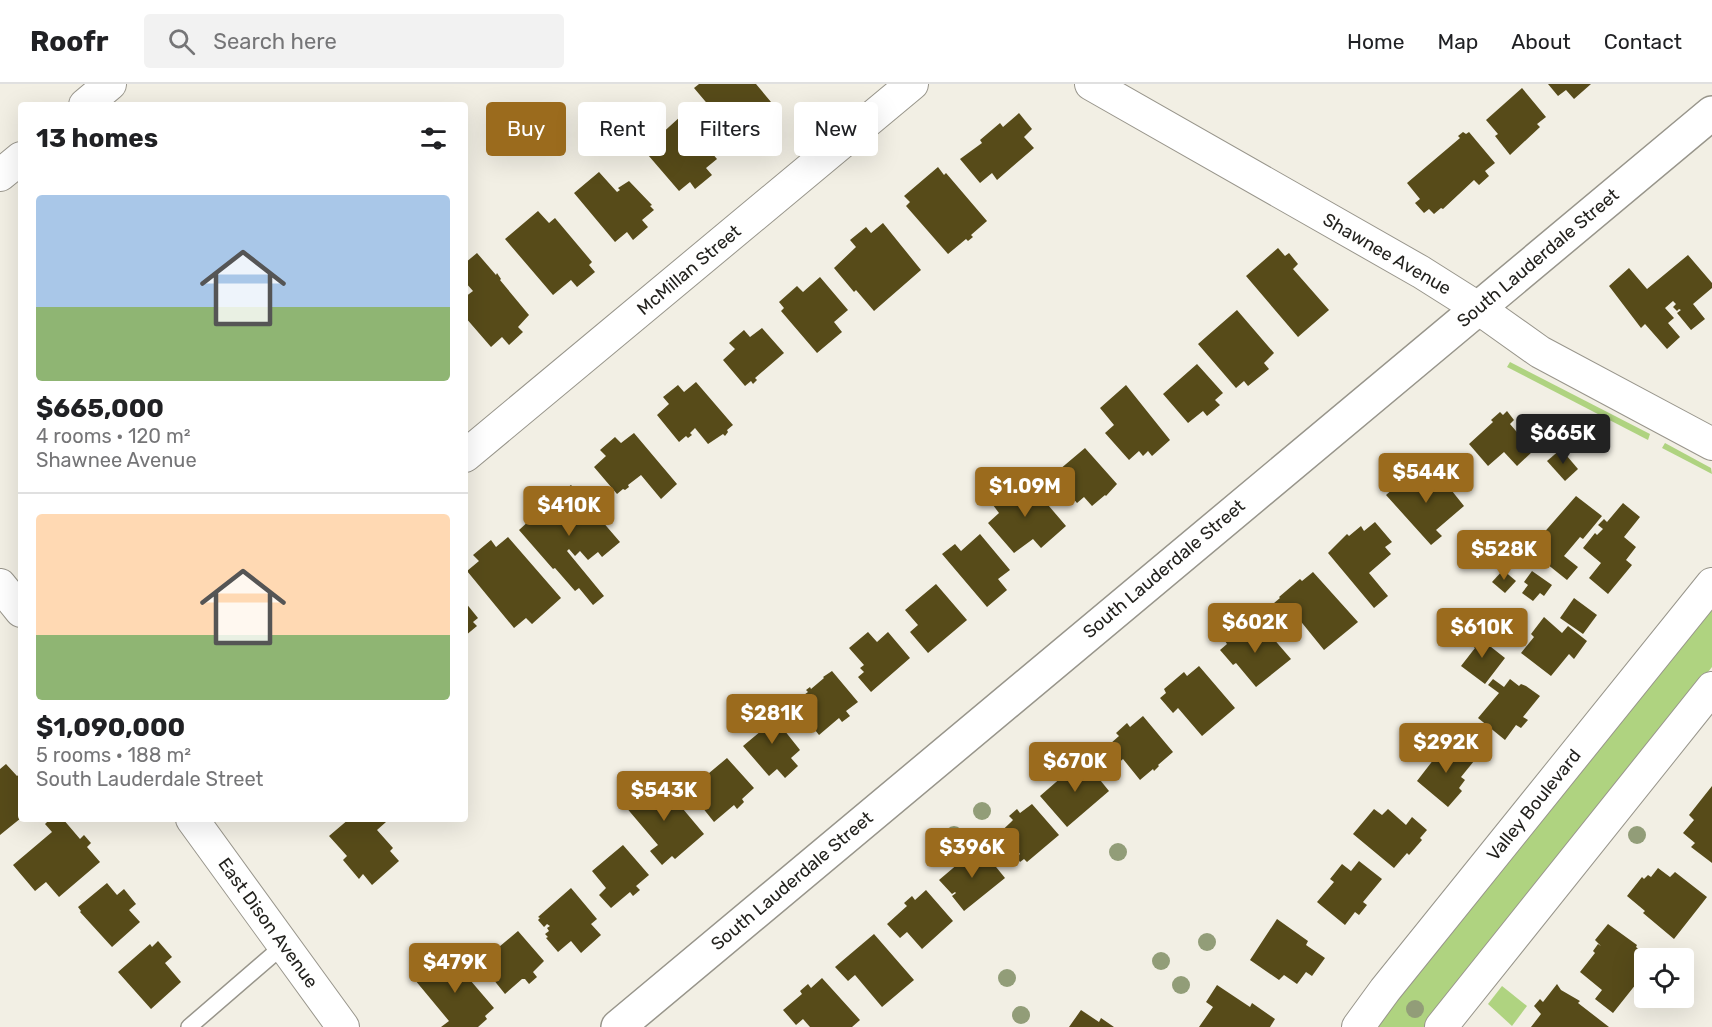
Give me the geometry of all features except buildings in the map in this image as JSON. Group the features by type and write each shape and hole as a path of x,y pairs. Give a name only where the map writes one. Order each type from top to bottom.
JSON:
{"street":[{"path":"89,102 110,84"},
{"name":"McMillan Street","path":"468,454 912,84"},
{"name":"Shawnee Avenue","path":"1091,84 1410,266 1478,308 1540,352 1712,444"},
{"name":"South Lauderdale Street","path":"618,1027 1712,113"},
{"path":"0,176 18,161"},
{"name":"Valley Boulevard","path":"1358,1027 1385,990 1712,584"},
{"path":"0,585 18,607"},
{"path":"1441,1027 1712,688"},
{"name":"East Dison Avenue","path":"194,822 344,1027"}],"lane":[{"path":"189,1027 284,945"}],"green space":[{"path":"1510,362 1650,434 1648,440 1507,367"},
{"path":"1665,443 1711,468 1712,474 1662,448"},
{"path":"1712,607 1712,667 1424,1027 1376,1027 1406,987"},
{"path":"1502,986 1527,1006 1512,1026 1488,1004"}]}
